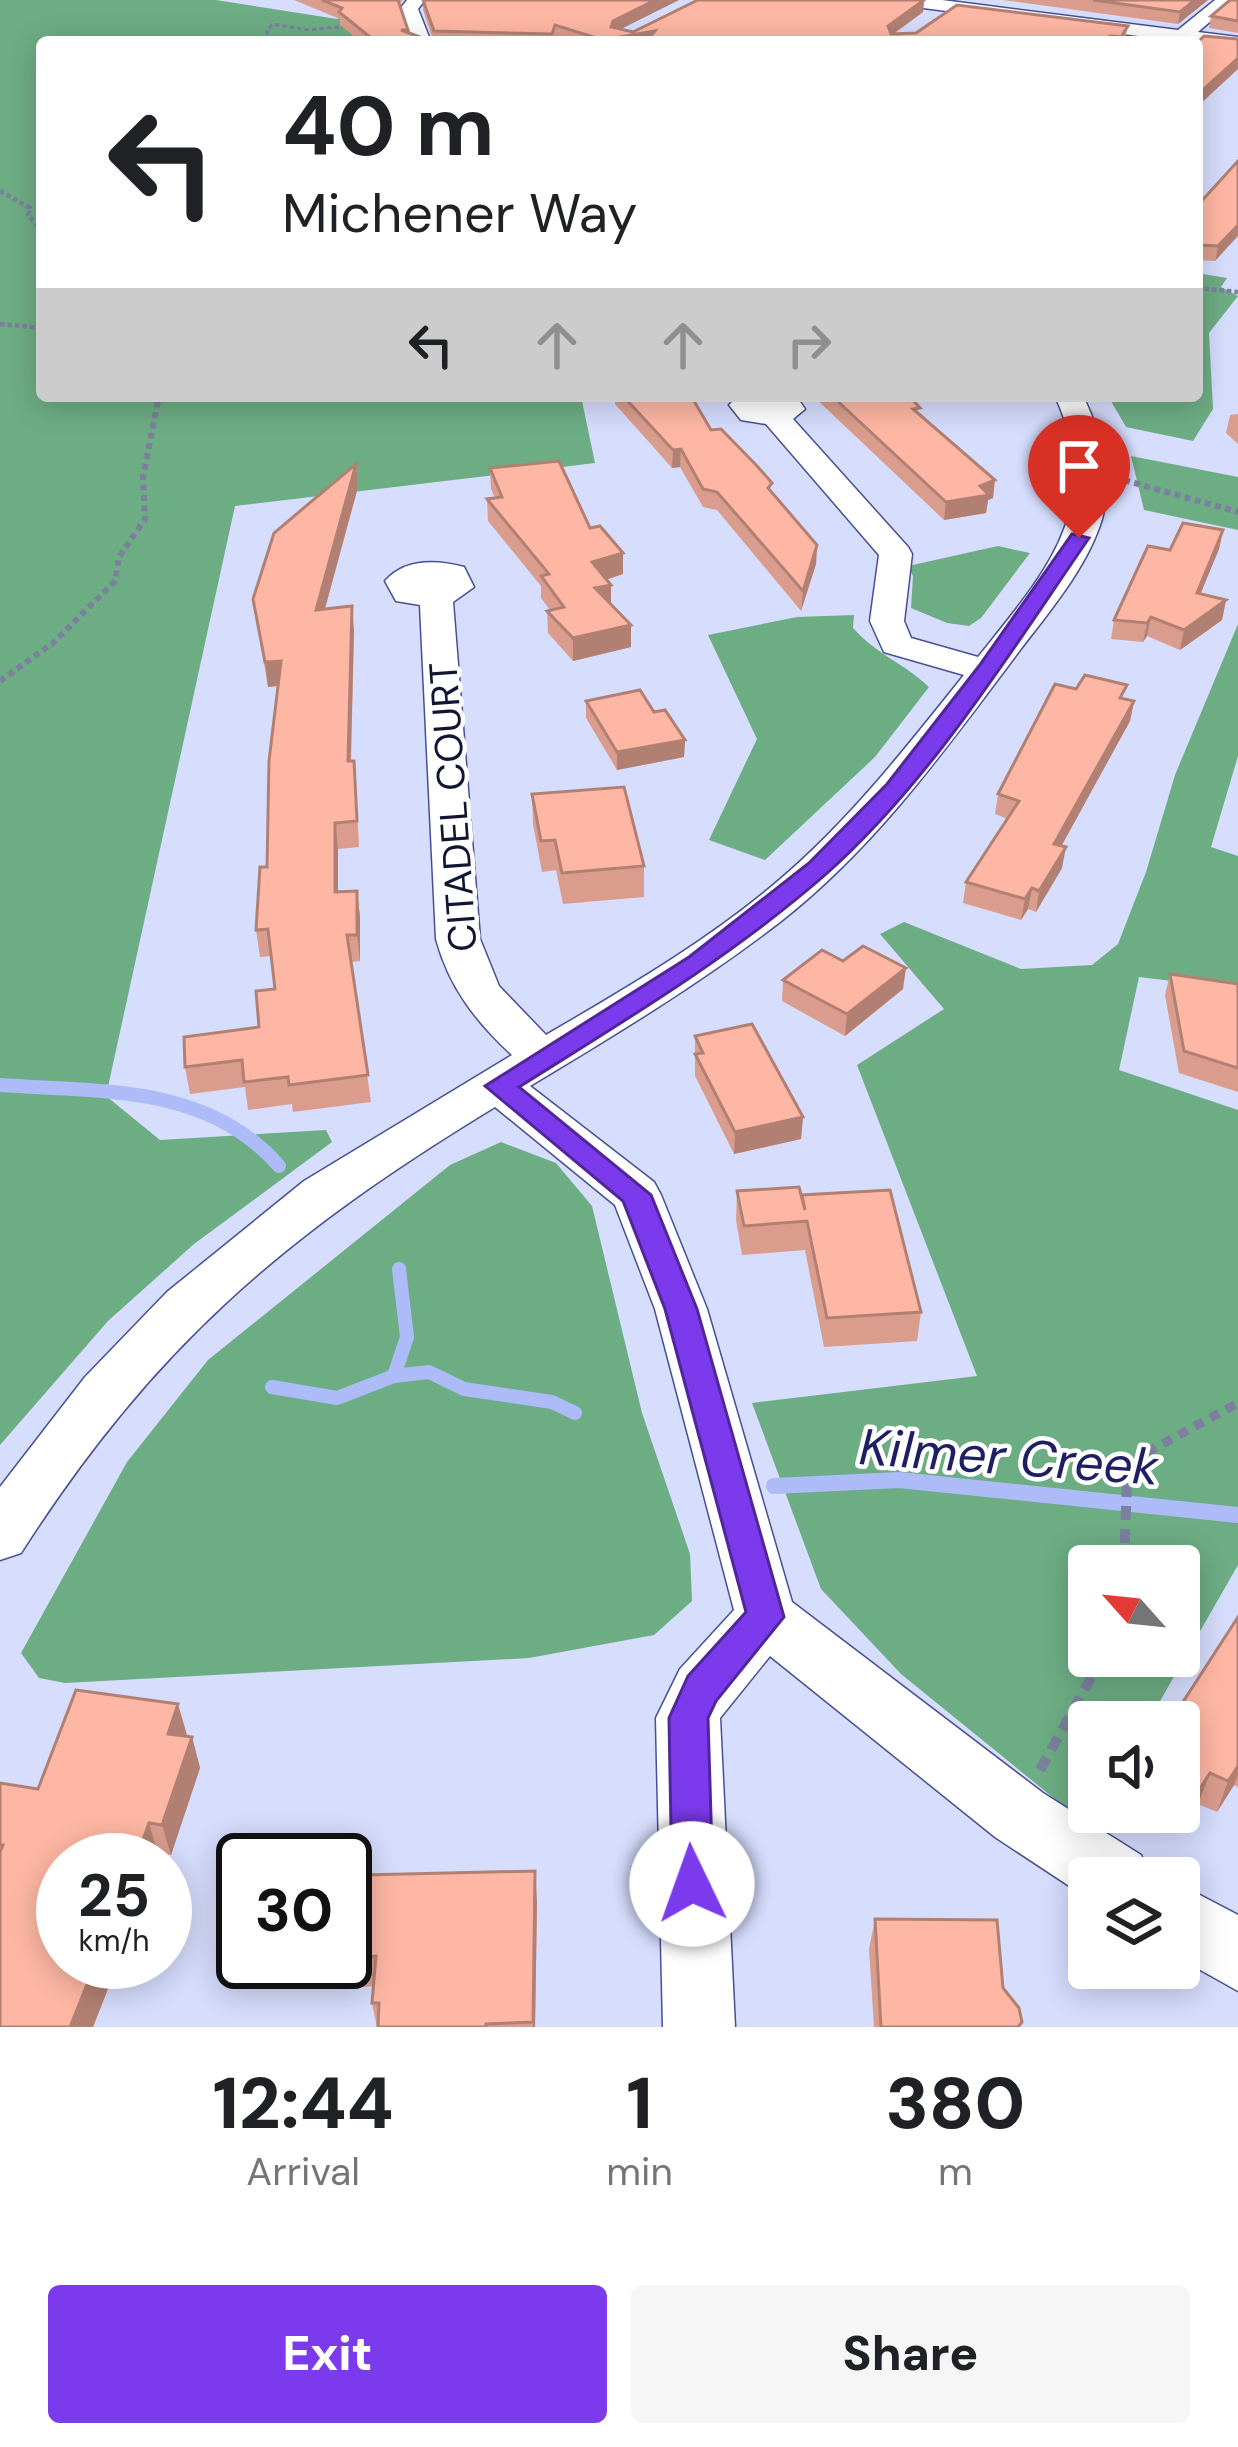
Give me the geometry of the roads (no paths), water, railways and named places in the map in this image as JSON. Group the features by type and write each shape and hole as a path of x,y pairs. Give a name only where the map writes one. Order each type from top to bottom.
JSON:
{"street":[{"path":"416,0 410,9 420,36"},
{"path":"900,0 956,3 1160,36"},
{"path":"1182,36 1226,0"},
{"path":"929,22 956,3"},
{"path":"1203,41 1238,44"},
{"path":"0,1535 119,1376 190,1302 316,1197 698,963 818,868 895,789 1064,564 1090,509 1094,457 1071,402"},
{"path":"775,416 896,554 887,621 896,646 986,670"},
{"name":"CITADEL COURT","path":"436,597 458,940 465,974 481,1000 545,1058"},
{"path":"499,1086 636,1195 681,1309 766,1617 1019,1815 1084,1857"},
{"path":"699,2027 688,1718 702,1689 766,1617"},
{"path":"1200,1932 1238,1956"}],"waterway":[{"path":"0,1085 114,1092 186,1106 251,1139 279,1166"},
{"path":"394,1376 407,1337 399,1269"},
{"name":"Kilmer Creek","path":"394,1376 429,1372 464,1389 552,1402 575,1413"},
{"name":"Kilmer Creek","path":"272,1387 337,1398 394,1376"},
{"name":"Kilmer Creek","path":"774,1486 899,1480 1238,1515"}]}
